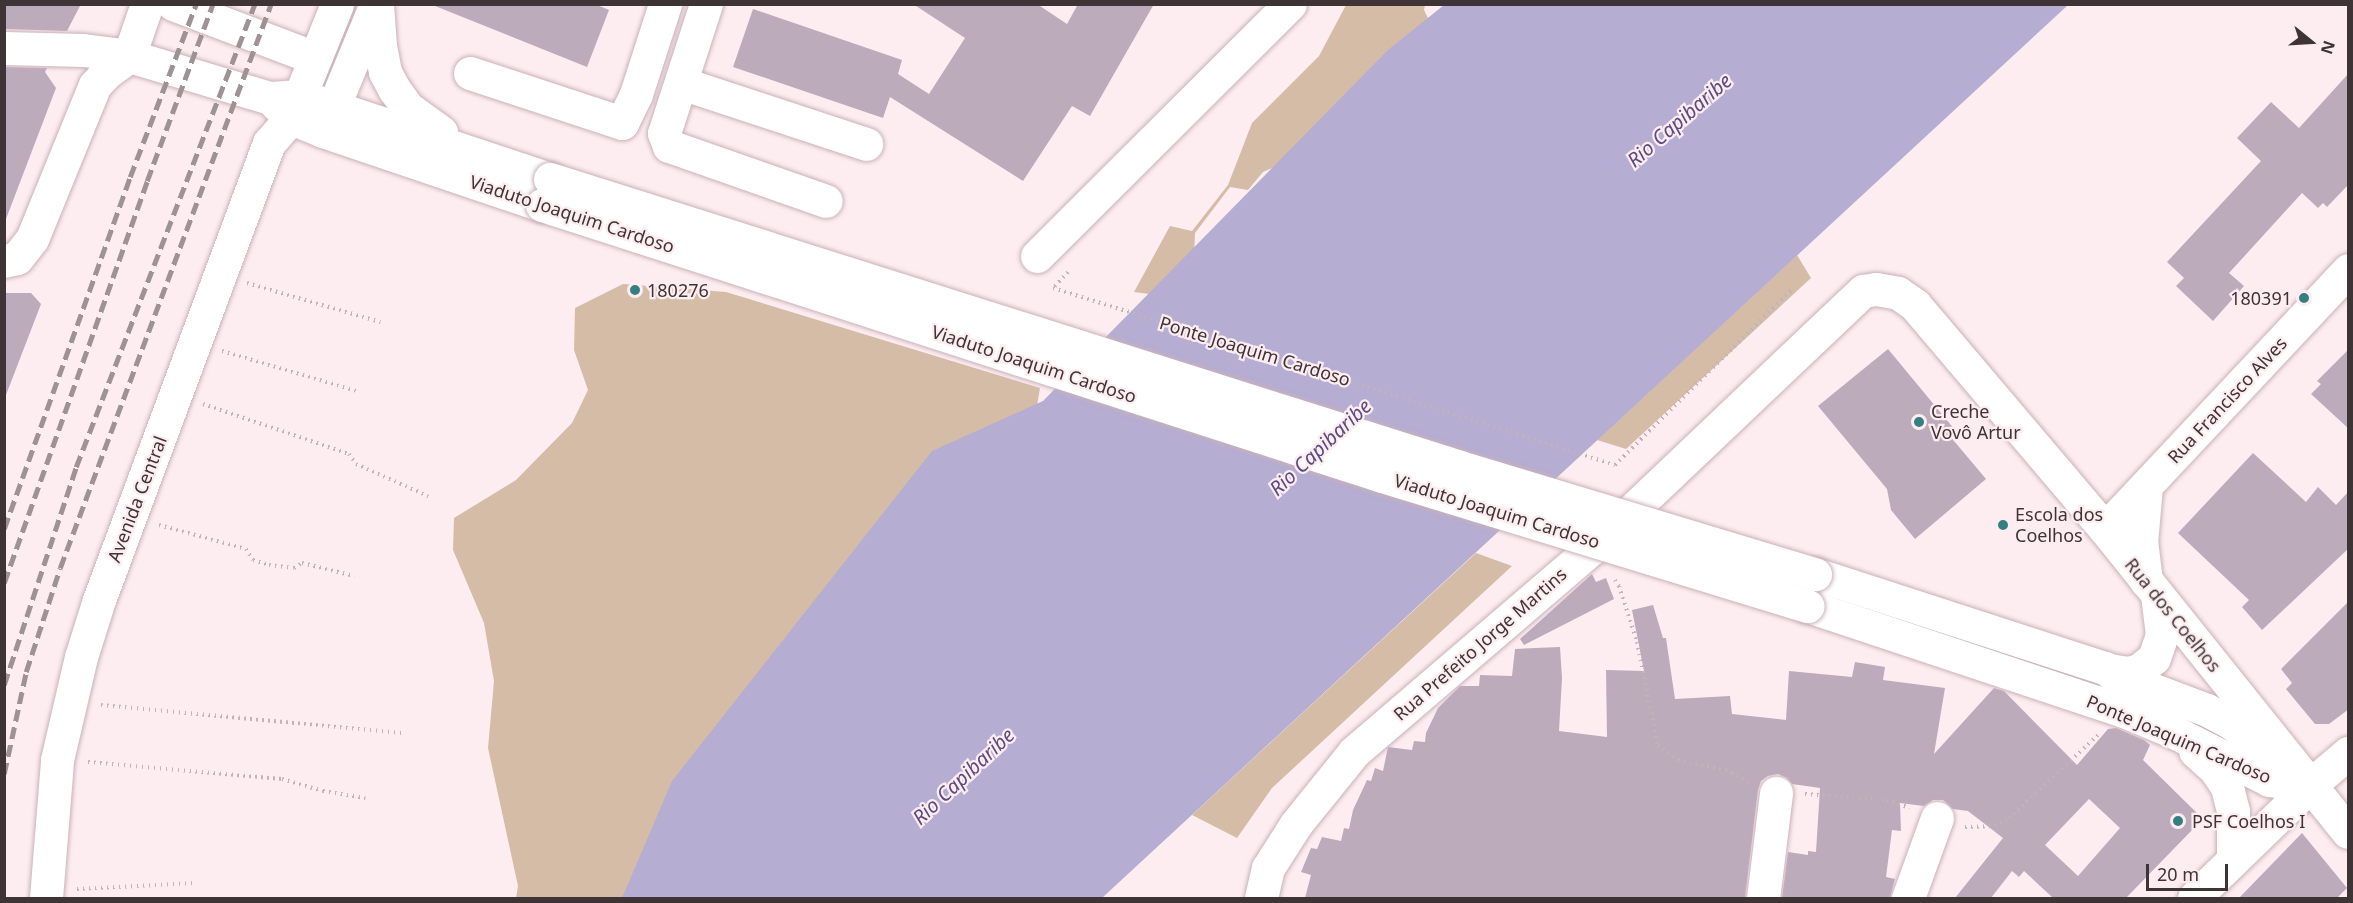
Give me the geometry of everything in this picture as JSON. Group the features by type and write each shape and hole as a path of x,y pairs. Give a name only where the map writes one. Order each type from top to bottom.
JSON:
{"street":[{"path":"4,261 17,258 32,239 95,85 106,73 129,56 147,4"},
{"path":"173,4 315,58"},
{"name":"Avenida Central","path":"46,895 57,760 84,645 269,143 287,104 315,58 337,4"},
{"path":"328,118 376,4"},
{"path":"376,4 380,46 386,72 408,108 447,136 497,160"},
{"path":"470,73 622,123 636,94 665,4"},
{"path":"706,4 664,133 669,146 826,201"},
{"path":"1037,256 1290,4"},
{"name":"Viaduto Joaquim Cardoso","path":"4,48 82,50 129,56 287,104 1382,476 1808,606"},
{"path":"681,83 866,144"},
{"name":"Viaduto Joaquim Cardoso","path":"328,118 497,160 546,192 1815,574"},
{"name":"Rua Francisco Alves","path":"2105,529 2349,270"},
{"name":"Rua Prefeito Jorge Martins","path":"1261,898 1268,868 1296,824 1354,752 1591,549 1863,291 1876,289 1898,293"},
{"name":"Rua dos Coelhos","path":"1898,293 1916,305 2105,529 2349,832"},
{"path":"2105,668 2128,673 2139,670 2154,658 2162,635 2141,543 2146,486"},
{"name":"Ponte Joaquim Cardoso","path":"1815,574 2105,668 2114,675 2185,699 2230,722 2310,785"},
{"name":"Ponte Joaquim Cardoso","path":"1808,606 2124,711 2176,733 2269,780 2310,785"},
{"path":"2176,733 2215,769 2227,787 2233,811 2233,858"},
{"path":"2194,898 2310,785 2349,753"},
{"path":"1763,898 1776,793"},
{"path":"1908,898 1937,818"}],"path":[{"name":"Ponte Joaquim Cardoso","path":"1069,271 1053,288 1615,465 1792,289"},
{"path":"221,275 380,322"},
{"path":"195,344 357,391"},
{"path":"176,395 349,454 356,464 428,496"},
{"path":"129,518 242,547 253,560 269,565 294,568 302,563 354,576"},
{"path":"1591,549 1619,586 1637,642 1658,745 1678,760 1726,770 1776,793 1852,795 1887,800 1937,818 1975,828 1995,826 2009,818 2124,711"},
{"path":"69,702 402,733"},
{"path":"57,760 282,779 323,791 365,798"},
{"path":"46,895 194,883"}],"shaded area":[{"path":"1346,5 1425,5 1424,10 1431,24 1290,160 1263,172 1248,190 1230,187 1195,233 1194,258 1157,295 1134,292 1170,226 1192,231 1228,185 1252,123 1319,56"},
{"path":"1797,255 1811,278 1626,449 1597,440"},
{"path":"623,284 726,292 1040,388 1036,412 646,898 516,898 518,886 488,748 494,681 484,623 453,550 454,518 516,480 572,423 588,390 574,350 575,308"},
{"path":"1476,553 1512,566 1272,788 1237,838 1192,815"}],"water":[{"name":"Rio Capibaribe","path":"1444,5 2068,5 1102,898 622,898 672,781 932,451 1043,401 1388,50"}],"building":[{"path":"4,4 81,4 67,31 4,29"},
{"path":"430,4 595,4 609,10 587,67"},
{"path":"913,4 1037,4 1067,24 1078,4 1154,4 1090,116 1072,106 1023,181 890,97 883,118 733,67 753,9 902,60 898,74 929,94 965,38"},
{"path":"4,67 47,68 45,72 56,88 6,219"},
{"path":"2349,73 2349,184 2327,207 2323,203 2318,208 2302,193 2229,273 2244,286 2213,321 2176,286 2184,278 2167,262 2261,161 2237,138 2271,102 2299,128"},
{"path":"4,293 31,293 41,304 6,395"},
{"name":"Creche Vovô Artur","path":"1888,349 1955,430 1949,435 1986,479 1915,539 1891,510 1887,489 1818,406"},
{"path":"2349,349 2349,429 2311,394 2321,384 2317,381"},
{"path":"2253,453 2306,502 2318,487 2336,505 2349,491 2349,548 2262,630 2242,607 2249,600 2178,533"},
{"path":"1592,574 1596,582 1606,578 1614,599 1524,645 1520,639"},
{"path":"2349,601 2349,709 2329,724 2315,724 2286,689 2292,683 2281,669"},
{"path":"1653,605 1663,638 1666,638 1675,699 1730,696 1732,714 1786,720 1789,671 1852,677 1855,662 1885,667 1883,680 1945,688 1934,754 1994,688 2004,691 2077,765 2108,729 2116,728 2144,740 2150,745 2143,760 2201,817 2195,827 2126,898 2053,898 2024,871 2019,877 2012,871 1991,898 1955,898 2003,838 1968,811 1953,809 1943,800 1933,800 1924,806 1900,803 1901,831 1892,830 1886,877 1895,879 1890,898 1782,898 1788,852 1808,855 1808,851 1816,852 1820,788 1792,784 1787,778 1778,774 1768,776 1761,781 1758,790 1745,898 1305,898 1311,875 1301,872 1311,848 1317,849 1322,837 1341,841 1344,828 1349,829 1353,810 1367,780 1371,781 1375,768 1383,771 1388,747 1412,750 1414,741 1425,742 1426,733 1438,708 1460,686 1479,686 1480,675 1512,676 1515,649 1560,647 1562,678 1559,731 1607,737 1606,670 1644,671 1632,610","holes":["2089,799 2120,828 2078,876 2045,845"]},
{"path":"2302,833 2347,888 2337,898 2239,898"}],"railway":[{"path":"4,529 130,177 196,4"},
{"path":"4,583 147,181 213,4"},
{"path":"4,685 76,467 255,4"},
{"path":"4,774 26,672 60,568 271,4"}],"place":[{"name":"180276","path":"635,290"},
{"name":"180391","path":"2304,298"},
{"name":"Creche Vovô Artur","path":"1919,422"},
{"name":"Escola dos Coelhos","path":"2003,525"},
{"name":"PSF Coelhos I","path":"2178,821"}]}
